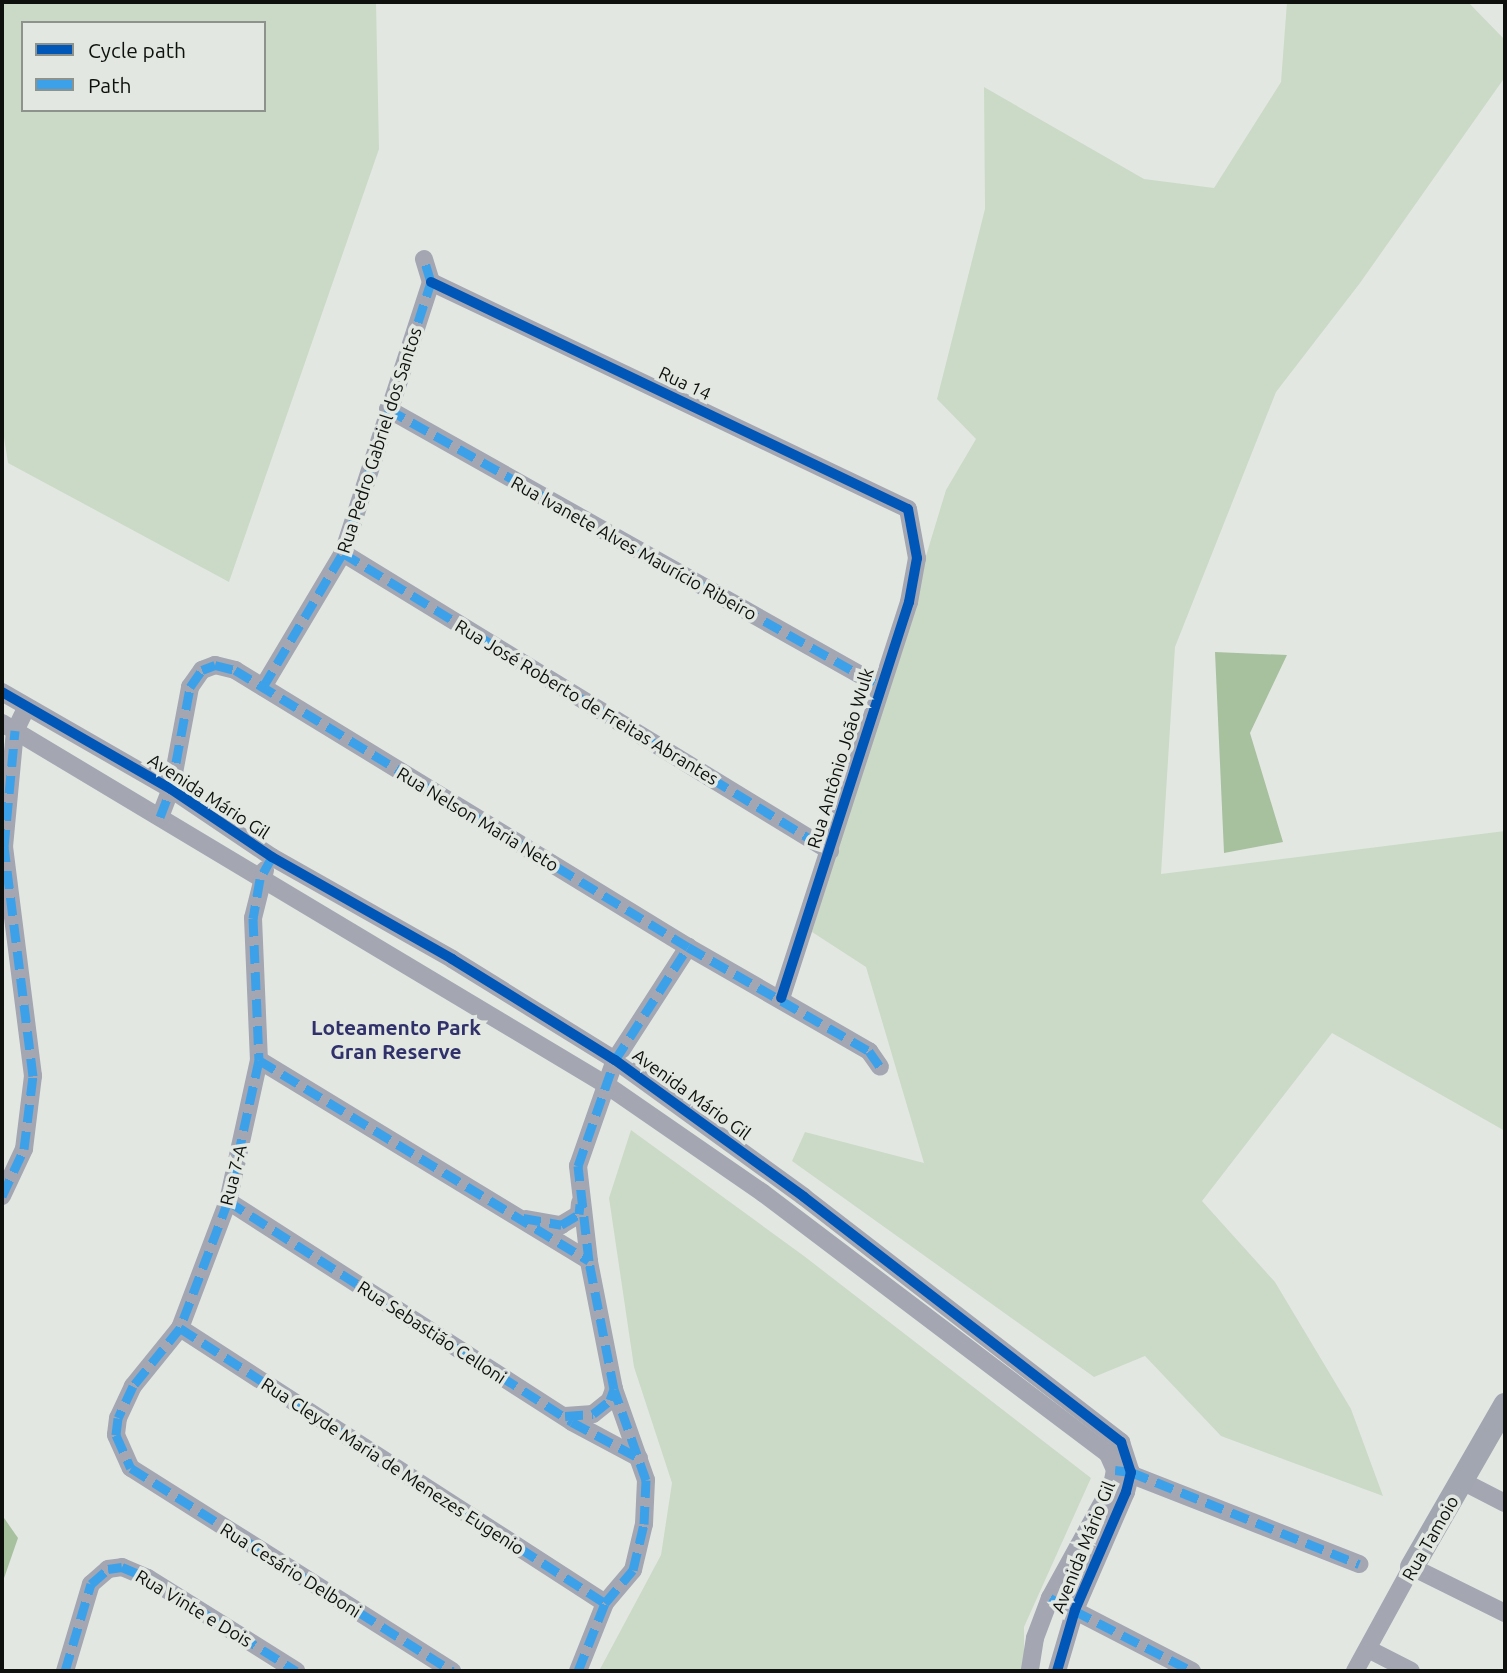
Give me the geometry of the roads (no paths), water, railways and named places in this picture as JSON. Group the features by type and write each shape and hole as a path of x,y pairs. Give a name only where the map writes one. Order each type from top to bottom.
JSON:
{"street":[{"path":"424,259 431,282"},
{"name":"Rua Pedro Gabriel dos Santos","path":"263,687 343,553 431,282"},
{"name":"Rua 14","path":"431,282 881,495 908,509 914,526"},
{"name":"Rua lvanete Alves Maurício Ribeiro","path":"388,409 880,686"},
{"name":"Rua Antônio João Wulk","path":"781,998 909,602 917,558 914,526"},
{"name":"Rua José Roberto de Freitas Abrantes","path":"343,553 830,851"},
{"name":"Rua Nelson Maria Neto","path":"160,817 171,789 190,687 202,670 215,665 235,670 688,947 781,998 869,1051 880,1067"},
{"name":"Avenida Mário Gil","path":"2,692 171,789 272,858 452,959 615,1060 776,1176 923,1301 1031,1384 1123,1471"},
{"path":"2,1196 23,1149 33,1076 4,847 8,727 26,708"},
{"name":"Avenida Mário Gil","path":"8,727 608,1086 923,1301"},
{"name":"Rua 7-A","path":"131,1468 116,1435 118,1418 133,1386 180,1328 228,1201 259,1060 253,918 260,880 272,858"},
{"path":"578,1671 605,1603 633,1570 644,1524 646,1479 614,1389 589,1261 580,1203 578,1166 615,1060 688,947"},
{"path":"438,985 452,959"},
{"path":"259,1060 589,1261"},
{"path":"763,1193 776,1176"},
{"name":"Rua Sebastião Celloni","path":"228,1201 563,1416 639,1458"},
{"path":"513,1216 561,1225 579,1214 580,1203"},
{"name":"Rua Cleyde Maria de Menezes Eugenio","path":"180,1328 605,1603"},
{"path":"563,1416 593,1414 610,1400 614,1389"},
{"name":"Rua Tamoio","path":"1355,1671 1505,1405"},
{"name":"Rua Cesário Delboni","path":"131,1468 452,1671"},
{"path":"1123,1471 1359,1564"},
{"name":"Avenida Mário Gil","path":"1030,1671 1035,1638 1050,1598 1112,1485 1123,1471"},
{"name":"Avenida Mário Gil","path":"1057,1671 1074,1610 1123,1471"},
{"path":"1462,1481 1505,1503"},
{"path":"1412,1567 1505,1613"},
{"name":"Rua Vinte e Dois","path":"65,1671 91,1584 108,1569 134,1570 296,1671"},
{"path":"1050,1598 1192,1671"},
{"path":"1368,1648 1411,1671"}],"district":[{"name":"Loteamento Park Gran Reserve","path":"396,1039"}]}
